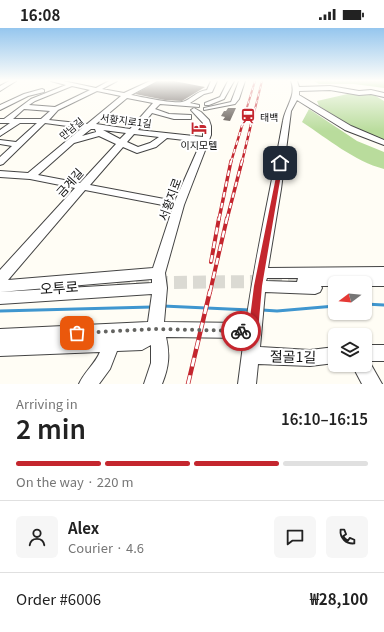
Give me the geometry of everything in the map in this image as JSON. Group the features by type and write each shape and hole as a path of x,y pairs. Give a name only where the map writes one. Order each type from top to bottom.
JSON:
{"street":[{"path":"2,107 21,98"},
{"path":"0,130 22,107 39,98"},
{"path":"0,162 56,109 78,98"},
{"name":"만남길","path":"30,176 72,141 92,128 123,98"},
{"path":"138,98 198,111 222,98"},
{"path":"198,111 201,98"},
{"path":"157,134 179,119 188,117 222,98"},
{"path":"188,117 189,111 220,107 233,103 236,98"},
{"path":"247,384 258,283 276,189 288,111 292,98"},
{"path":"307,98 348,128 384,143"},
{"name":"금계길","path":"0,280 158,102"},
{"path":"2,107 56,109"},
{"path":"151,110 179,119"},
{"name":"서황지로","path":"155,329 159,281 179,205 206,140 198,111"},
{"path":"0,134 9,121"},
{"name":"서황지로1길","path":"9,121 43,121 92,128 132,131 206,140"},
{"path":"35,129 71,130 92,128 137,150 153,145 166,135"},
{"path":"72,141 77,141 92,128"},
{"path":"0,142 18,145"},
{"path":"0,174 30,176 179,205"},
{"path":"258,283 384,272"},
{"path":"304,281 384,280"},
{"path":"0,286 159,281"},
{"path":"0,298 159,281"},
{"name":"오투로","path":"0,291 117,283"},
{"path":"258,283 328,288"},
{"path":"372,287 384,287"},
{"path":"0,337 155,329 253,331"},
{"path":"0,348 142,342 155,329"},
{"path":"153,384 158,373 161,349 155,329"},
{"path":"88,384 104,363 112,343"},
{"path":"372,353 384,352"},
{"name":"절골1길","path":"250,355 310,358 328,356"},
{"path":"365,372 373,384"}],"green space":[{"path":"332,98 378,98 384,101 384,140 354,128 319,106 317,101"},
{"path":"309,109 357,141 384,152 384,169 362,161 302,122"}],"building":[{"path":"153,98 188,98 182,101"},
{"path":"228,108 236,108 230,121 223,120 225,117 221,116"}],"waterway":[{"path":"372,304 384,305"},
{"path":"163,306 250,310"},
{"path":"0,311 152,307"},
{"path":"262,310 277,311 328,307"}],"tunnel":[{"path":"117,283 304,281"}],"railway":[{"path":"244,117 250,98"},
{"path":"253,117 258,98"},
{"path":"231,162 245,116"},
{"path":"242,162 253,116"},
{"path":"219,219 231,161"},
{"path":"227,219 242,161"},
{"path":"211,262 219,218"},
{"path":"210,292 227,218"},
{"path":"188,384 210,291"}],"way so far":[{"path":"77,333 155,329 241,331"}],"place":[{"name":"태백","path":"248,116"},
{"name":"이지모텔","path":"199,128"}],"route":[{"path":"241,331 253,331 258,286 280,163"}]}
